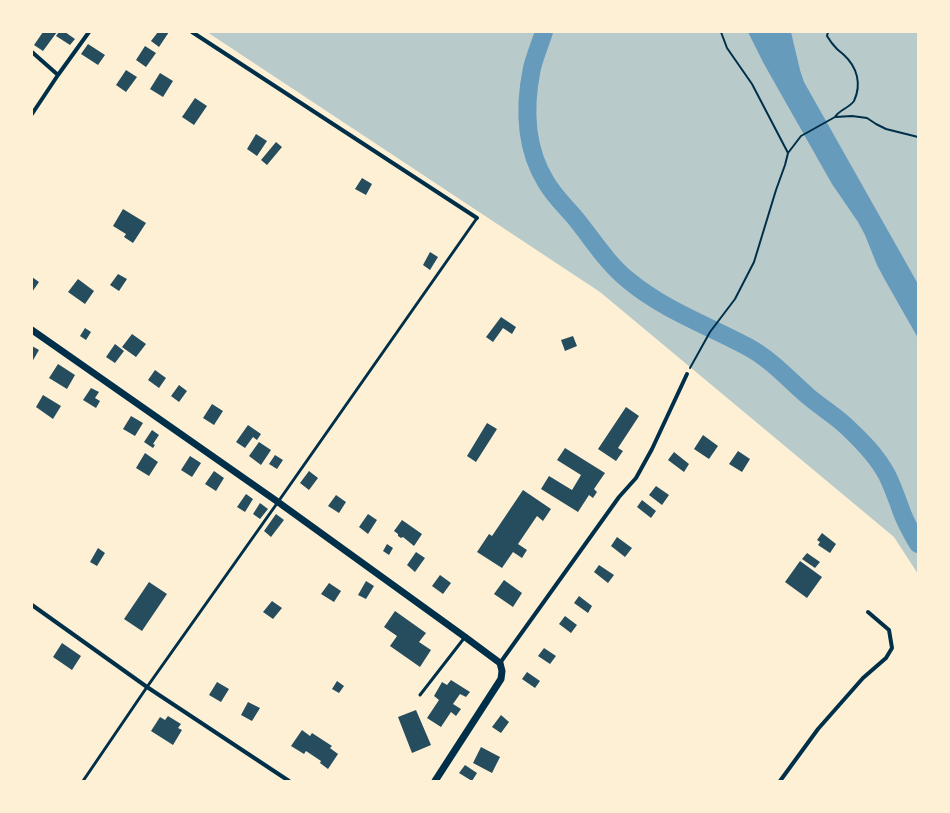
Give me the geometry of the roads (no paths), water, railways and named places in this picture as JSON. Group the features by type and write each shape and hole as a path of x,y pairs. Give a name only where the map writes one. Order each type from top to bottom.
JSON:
{"street":[{"path":"32,114 58,74 90,32"},
{"path":"192,32 477,218"},
{"path":"32,52 58,74"},
{"path":"32,330 278,502 500,663 502,671 500,679 435,781"},
{"path":"500,663 619,497 636,478 652,449 688,374"},
{"path":"32,605 147,687 289,781"},
{"path":"780,781 818,729 863,678 886,658 892,648 889,630 868,612"}],"lane":[{"path":"83,781 147,687 477,218"},
{"path":"420,695 465,637"}],"water":[{"path":"748,32 791,32 804,82 918,284 918,338 877,265 858,222 832,184 764,64"}],"waterway":[{"path":"544,32 532,68 529,83 527,112 530,141 534,155 539,169 553,192 607,259 628,280 642,291 671,309 757,352 773,364 809,397 853,432 879,461 887,475 906,521 918,544"}]}
